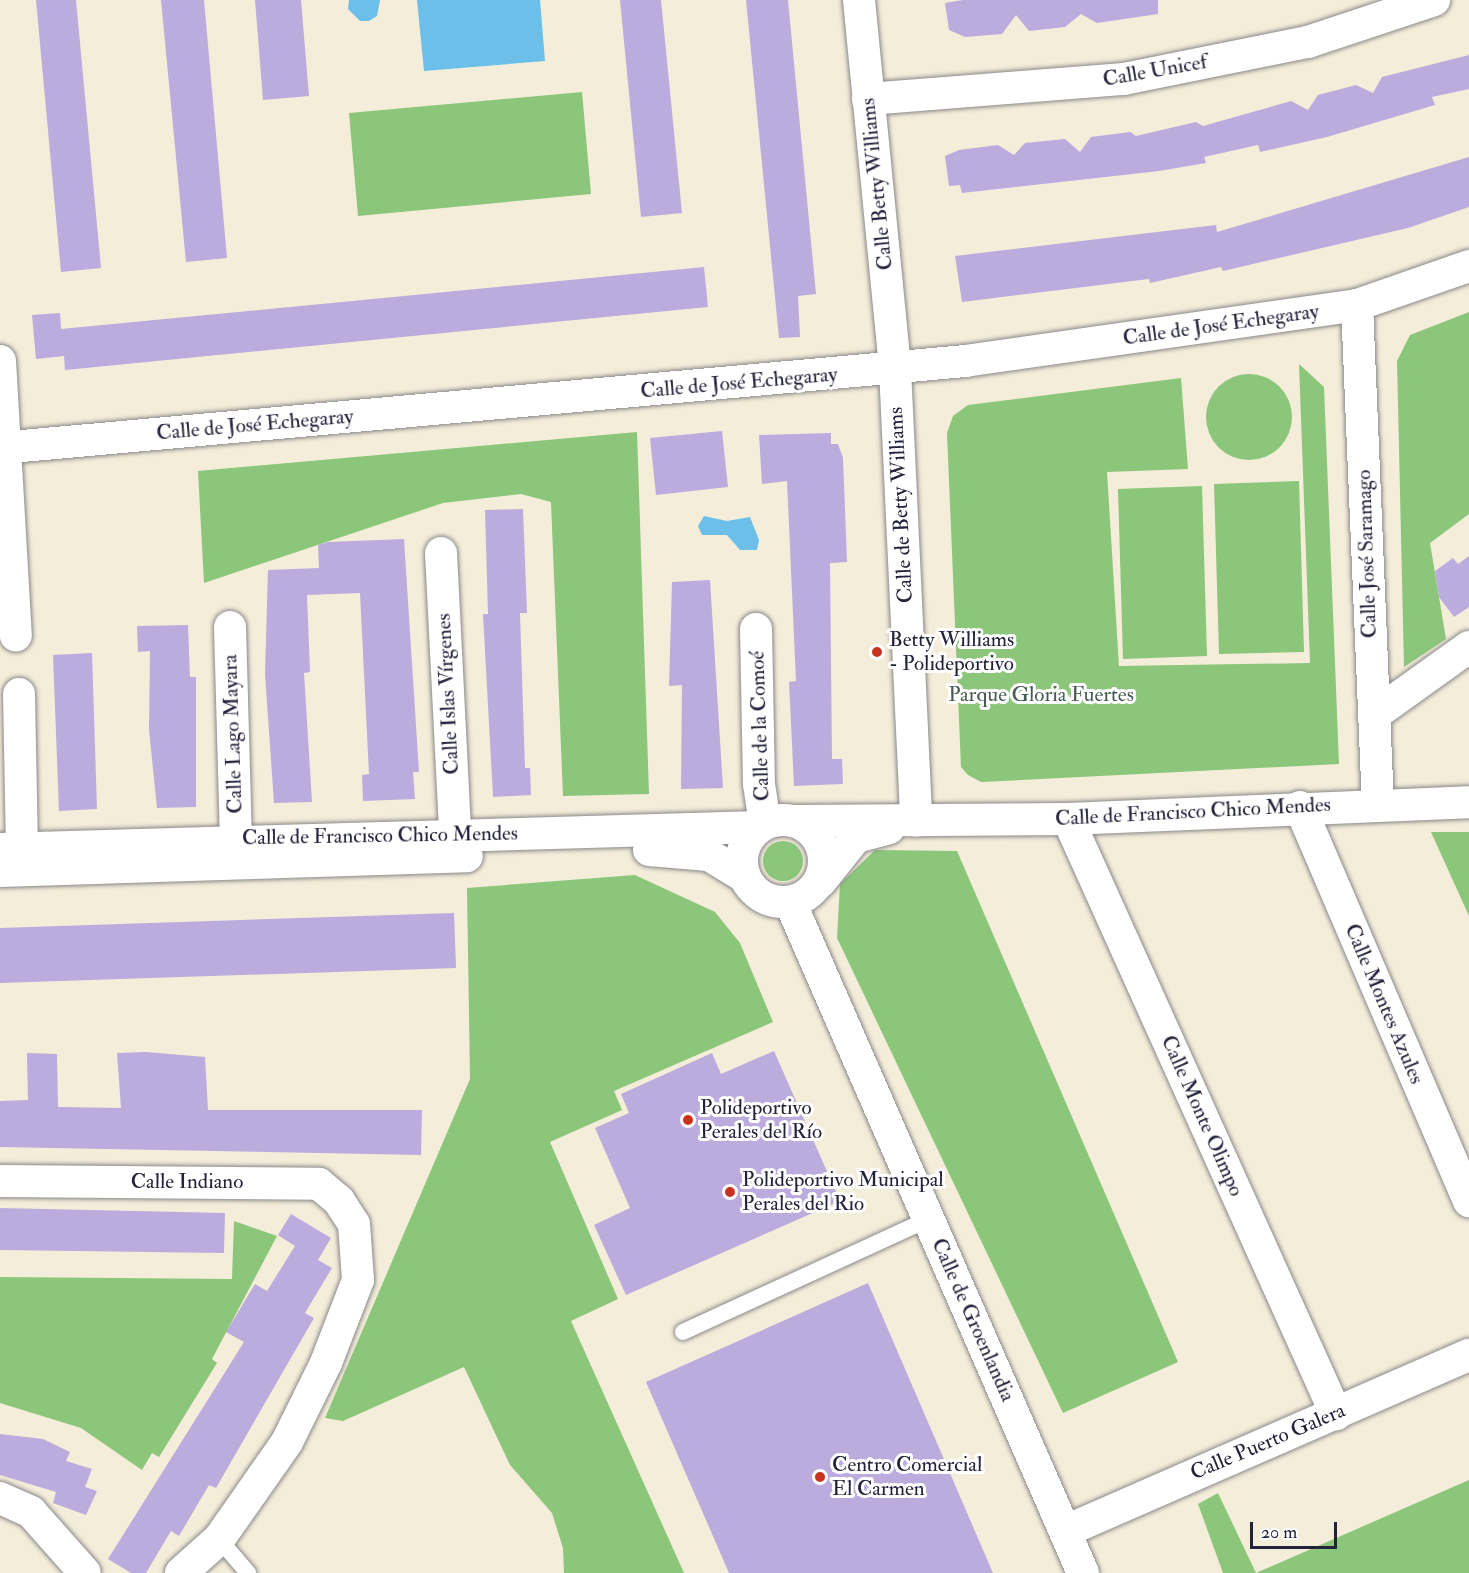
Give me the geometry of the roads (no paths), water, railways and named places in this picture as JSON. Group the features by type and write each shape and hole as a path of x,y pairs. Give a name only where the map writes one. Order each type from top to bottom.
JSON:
{"street":[{"name":"Calle Betty Williams","path":"859,0 895,369"},
{"name":"Calle Unicef","path":"868,99 1124,79 1308,42 1434,0"},
{"name":"Calle de José Echegaray","path":"4,447 895,369 1357,305 1469,266"},
{"name":"Calle José Saramago","path":"1357,305 1378,803"},
{"path":"0,361 16,636"},
{"name":"Calle de Betty Williams","path":"895,369 916,821"},
{"name":"Calle Islas Vírgenes","path":"441,553 454,834"},
{"name":"Calle Lago Mayara","path":"230,627 236,840"},
{"name":"Calle de la Comoé","path":"756,629 762,825"},
{"path":"1374,715 1469,648"},
{"path":"11,848 19,694"},
{"name":"Calle de Francisco Chico Mendes","path":"797,821 1068,819 1378,803 1469,802"},
{"name":"Calle Montes Azules","path":"1300,807 1469,1201"},
{"name":"Calle Monte Olimpo","path":"1068,819 1336,1414"},
{"path":"797,821 822,846 820,882 790,902 763,897 745,877 743,849 762,825 797,821"},
{"name":"Calle de Francisco Chico Mendes","path":"820,882 856,837 916,821"},
{"name":"Calle de Francisco Chico Mendes","path":"11,848 762,825"},
{"name":"Calle de Francisco Chico Mendes","path":"0,871 676,849 709,855 745,877"},
{"name":"Calle de Groenlandia","path":"790,902 927,1220 1068,1530 1083,1573"},
{"name":"Calle Indiano","path":"0,1181 319,1184 339,1201 354,1224 357,1280 327,1363 287,1442 219,1539"},
{"name":"Calle Puerto Galera","path":"1068,1530 1469,1355"},
{"path":"0,1498 32,1512 85,1573"},
{"path":"181,1573 219,1539"}],"lane":[{"path":"683,1332 927,1220"},
{"path":"219,1539 248,1573"}],"water":[{"path":"349,0 380,0 377,16 369,21 360,21 348,9"},
{"path":"417,0 540,0 545,61 424,71"},
{"path":"704,516 727,521 750,517 759,540 757,550 740,550 727,535 702,535 698,526"}],"place":[{"name":"Betty Williams - Polideportivo","path":"877,652"},
{"name":"Polideportivo Perales del Río","path":"688,1120"},
{"name":"Polideportivo Municipal Perales del Rio","path":"730,1192"},
{"name":"Centro Comercial El Carmen","path":"820,1477"}],"park label":[{"name":"Parque Gloria Fuertes","path":"1041,695"}]}
